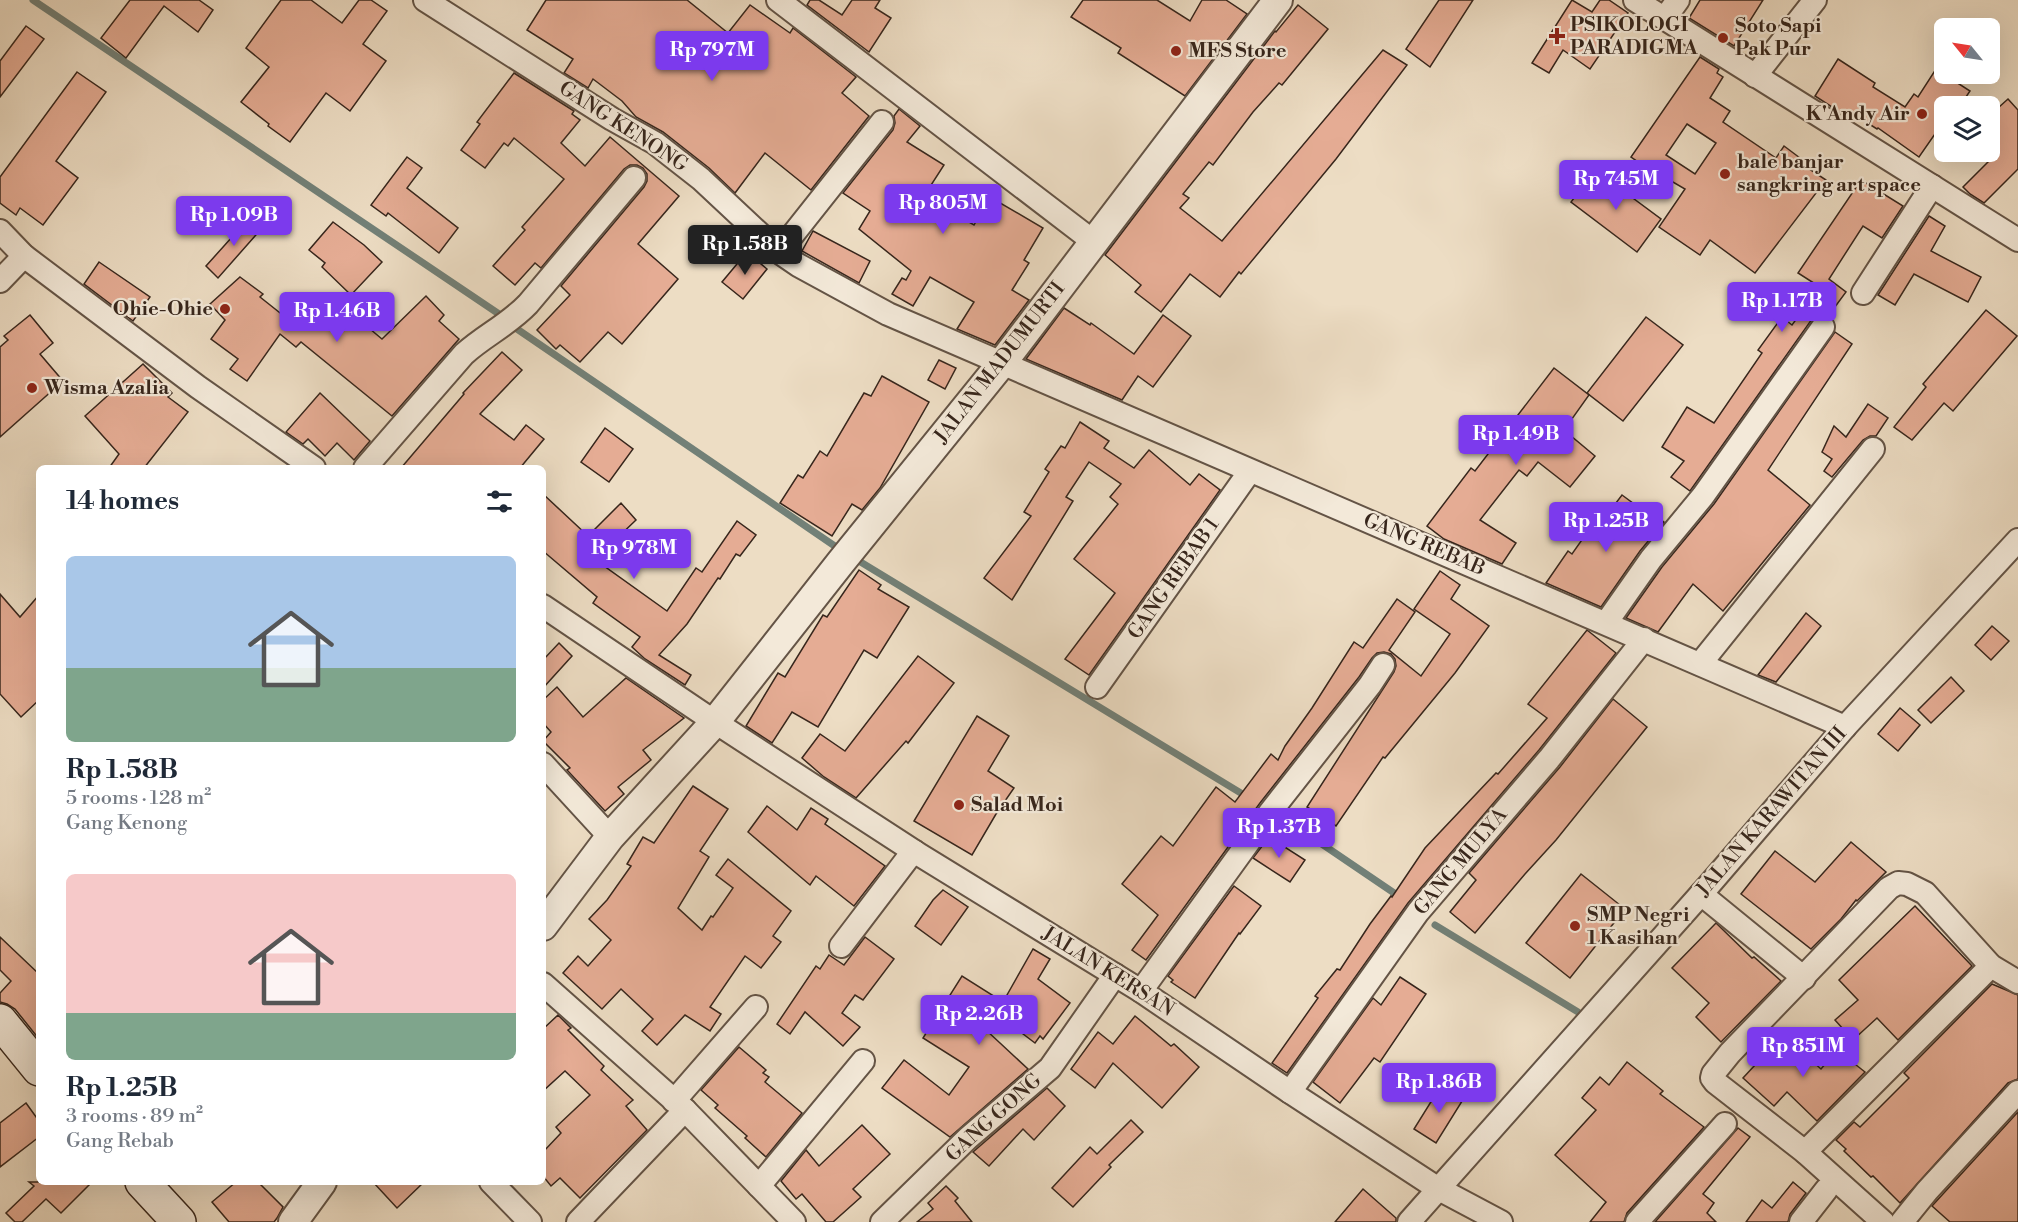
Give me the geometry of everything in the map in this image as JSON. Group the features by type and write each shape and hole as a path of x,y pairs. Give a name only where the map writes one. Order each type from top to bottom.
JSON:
{"main road":[{"path":"0,1021 36,1065"},
{"path":"145,1185 179,1222"}],"street":[{"name":"GANG KENONG","path":"425,0 612,119 655,143 701,179 779,252 798,265 888,314 1002,363"},
{"path":"778,0 1094,242"},
{"name":"JALAN MADUMURTI","path":"546,922 610,837 715,722 1002,363 1278,0"},
{"path":"1635,0 2018,240"},
{"path":"1665,18 1678,0"},
{"path":"1755,76 1815,0"},
{"path":"779,252 882,122"},
{"path":"368,465 464,354 514,319 528,304 634,178"},
{"path":"1863,293 1932,186"},
{"path":"0,231 24,256 198,387 310,465"},
{"path":"0,281 24,256"},
{"path":"1606,623 1651,559 1702,496 1823,327"},
{"name":"GANG REBAB","path":"1002,363 1845,727"},
{"path":"1700,664 1873,449"},
{"name":"GANG REBAB 1","path":"1097,687 1250,471"},
{"name":"JALAN KARAWITAN III","path":"1409,1222 1705,890 1845,727 2018,540"},
{"name":"JALAN KERSAN","path":"546,608 715,722 915,852 1142,991 1290,1092 1437,1188 1501,1222"},
{"name":"GANG MULYA","path":"1290,1092 1418,912 1557,750 1644,639"},
{"path":"1142,991 1271,811 1370,685 1383,665"},
{"path":"546,767 610,837"},
{"path":"842,946 908,858 915,852"},
{"path":"1883,1222 1805,1152 1735,1099 1712,1078 1713,1074 1730,1053 1889,888 1898,883 1907,884 1925,892 1991,966 2018,982"},
{"path":"1705,890 1808,974"},
{"path":"1805,1152 1991,966"},
{"name":"GANG GONG","path":"882,1222 968,1138 1050,1068 1115,975"},
{"path":"546,987 680,1106 794,1222"},
{"path":"578,1222 680,1106 756,1007"},
{"path":"759,1185 863,1061"},
{"path":"1902,1222 1927,1191 2018,1092"},
{"path":"1637,1222 1725,1124"},
{"path":"293,1222 320,1185"},
{"path":"494,1185 530,1222"},
{"path":"1801,1222 1826,1190"}],"building":[{"path":"130,0 199,0 213,10 198,32 164,6 126,58 101,38"},
{"path":"281,0 311,0 342,23 359,0 371,0 387,11 363,44 386,61 350,111 326,93 290,142 241,102 269,67 246,48"},
{"path":"546,0 687,0 728,33 750,5 790,33 793,28 856,77 842,93 869,116 811,190 765,153 735,193 709,168 663,132 636,117 622,101 593,79 588,88 564,73 573,59 527,30"},
{"path":"810,0 819,0 842,15 852,0 880,0 875,8 891,18 869,52 807,5"},
{"name":"MFS Store","path":"1083,0 1157,0 1190,21 1202,0 1226,0 1247,14 1185,96 1118,53 1121,48 1071,17"},
{"path":"1439,0 1473,0 1430,67 1406,49"},
{"path":"1572,0 1592,12 1600,0 1609,0 1628,13 1590,69 1563,50 1549,73 1532,63"},
{"name":"Soto Sapi Pak Pur","path":"1700,0 1763,0 1734,46 1689,18"},
{"path":"1298,5 1328,29 1282,85 1279,83 1253,112 1213,165 1209,162 1183,194 1189,198 1180,208 1222,241 1383,50 1407,65 1336,159 1220,297 1190,274 1161,312 1135,292 1141,285 1105,255 1275,31"},
{"path":"26,26 44,39 0,97 0,61"},
{"path":"1700,57 1719,69 1717,73 1723,77 1710,98 1730,111 1723,122 1776,158 1784,146 1800,158 1797,161 1826,180 1755,273 1710,240 1700,255 1659,227 1685,189 1631,157","holes":["1687,124 1716,143 1695,174 1666,155"]},
{"path":"1838,59 1875,83 1873,87 1905,107 1914,94 1918,97 1934,72 1934,84 1959,84 1970,91 1967,96 1934,96 1934,135 1919,157 1878,128 1855,115 1852,120 1815,96"},
{"path":"77,72 106,92 56,161 78,178 43,225 20,208 16,215 0,203 0,177"},
{"path":"514,73 574,111 572,114 580,120 561,143 585,166 610,137 679,196 638,244 678,279 622,344 608,332 580,362 560,345 556,349 537,330 570,295 561,286 644,187 647,174 637,165 630,165 624,169 541,268 535,263 515,285 493,266 525,230 522,227 564,179 514,138 508,146 504,143 485,168 461,150 480,124 477,122"},
{"path":"2008,99 2018,110 2018,169 1984,203 1963,187 1988,162 2000,162 2000,106"},
{"path":"899,109 920,126 907,142 944,165 924,196 974,225 990,197 1043,228 1024,260 1029,263 1012,290 1029,300 995,345 957,329 974,302 930,277 913,306 892,294 902,278 906,280 911,271 859,229 870,211 843,193 893,130 894,116"},
{"path":"407,157 422,168 407,188 458,228 439,253 388,213 386,216 371,205"},
{"path":"1595,170 1661,219 1637,252 1571,202"},
{"path":"1861,180 1903,206 1882,238 1863,226 1829,279 1846,292 1829,315 1818,315 1812,319 1690,491 1671,477 1684,461 1662,447 1687,407 1714,423 1762,353 1758,350 1782,317 1792,325 1820,287 1798,273"},
{"path":"1929,216 1945,226 1931,251 1981,277 1968,302 1914,274 1895,305 1878,295"},
{"path":"250,217 262,228 218,278 206,266"},
{"path":"333,222 382,262 351,295 322,267 325,263 309,250"},
{"path":"813,231 870,261 859,283 802,251"},
{"path":"747,252 767,269 743,299 722,282"},
{"path":"99,262 150,297 133,321 84,284"},
{"path":"240,277 263,294 260,297 289,320 305,302 337,329 351,313 382,339 426,296 444,315 439,321 459,339 392,416 301,342 296,347 280,334 247,381 230,369 238,359 211,339 225,320 210,304"},
{"path":"1064,308 1090,325 1091,323 1134,354 1163,315 1191,336 1153,387 1138,376 1122,400 1026,359"},
{"path":"1986,310 2017,336 1953,411 1944,403 1912,440 1894,427 1926,387 1923,384"},
{"path":"30,315 53,343 40,354 63,381 0,437 0,347 8,340 4,336"},
{"path":"1646,317 1683,345 1623,421 1587,393"},
{"path":"1835,332 1852,344 1768,470 1810,505 1723,611 1693,584 1658,632 1626,618 1662,567 1714,504"},
{"path":"502,352 522,370 480,414 514,440 526,425 544,439 522,465 404,465 463,393"},
{"path":"939,360 956,368 945,389 928,380"},
{"path":"143,364 172,393 168,397 188,412 146,465 111,465 119,454 85,416"},
{"path":"1554,368 1589,395 1564,430 1595,456 1570,487 1538,462 1527,476 1519,470 1480,520 1516,543 1502,564 1444,539 1427,526 1471,468 1475,471"},
{"path":"882,376 929,402 880,488 862,510 852,504 832,536 780,503 798,475 803,478 820,451 827,456 864,393 871,396"},
{"path":"320,393 370,441 354,460 337,443 325,456 308,439 303,444 286,432"},
{"path":"1868,404 1888,418 1876,436 1863,440 1832,477 1824,471 1832,459 1822,452 1834,426 1846,437"},
{"path":"1080,422 1109,441 1104,448 1134,468 1149,450 1190,485 1199,474 1220,490 1089,675 1065,659 1115,593 1074,559 1118,504 1110,497 1121,484 1089,462 1066,497 1073,501 1012,600 984,578 1031,516 1024,512 1049,472 1045,469 1061,446 1065,448"},
{"path":"605,428 633,449 609,482 581,462"},
{"path":"1622,495 1645,512 1647,509 1664,522 1640,551 1601,607 1546,583 1568,551 1572,554 1598,517 1603,520"},
{"path":"546,497 588,536 621,503 636,520 611,544 614,547 600,563 667,611 696,568 702,572 737,521 756,535 740,556 736,554 687,624 659,655 691,675 685,685 645,659 632,647 640,637 593,603 597,597 546,554"},
{"path":"859,570 881,585 878,589 909,607 877,658 864,650 818,727 792,712 772,743 746,726 778,673 785,677 823,615 827,617"},
{"path":"1440,571 1460,585 1451,599 1489,626 1455,673 1385,758 1383,757 1336,826 1307,807 1394,672 1395,659 1391,654 1377,653 1372,658 1260,803 1146,960 1132,950 1158,915 1122,884 1161,836 1173,846 1216,787 1235,802 1271,754 1278,760 1354,642 1363,648 1397,599 1415,612 1389,650 1421,676 1450,634 1414,609"},
{"path":"0,594 20,617 36,598 36,703 21,717 0,694"},
{"path":"1806,613 1821,626 1776,682 1758,675"},
{"path":"1992,626 2009,641 1991,660 1975,645"},
{"path":"1587,630 1616,653 1539,750 1408,903 1287,1073 1272,1063 1318,998 1315,996 1337,969 1340,970 1425,848 1496,773 1498,774 1547,718 1528,704"},
{"path":"559,643 572,656 546,685 546,657"},
{"path":"918,656 954,683 908,743 906,741 856,798 824,777 802,758 820,734 845,751"},
{"path":"1951,677 1964,691 1931,723 1918,710"},
{"path":"626,678 684,718 643,750 651,760 618,787 624,794 605,811 567,770 570,768 546,744 546,738 551,732 546,726 546,697 557,687 583,717"},
{"path":"1613,699 1647,727 1556,840 1475,933 1450,912 1476,880 1469,873 1560,767"},
{"path":"1900,708 1920,725 1898,751 1878,734"},
{"path":"977,716 1009,736 988,771 1014,788 972,855 914,821"},
{"path":"693,786 728,809 700,851 709,857 678,908 702,930 733,888 716,875 728,859 791,911 773,936 781,942 761,968 745,956 710,1007 721,1014 710,1031 685,1015 657,1045 642,1031 653,1019 621,989 602,1009 563,973 578,956 588,966 611,940 589,919 607,900 631,866 627,864 643,837 654,843"},
{"path":"767,806 797,830 811,808 828,819 825,824 885,866 854,906 816,876 810,885 748,832"},
{"path":"1269,837 1305,860 1290,882 1253,858"},
{"path":"1851,842 1886,872 1856,900 1841,919 1811,949 1741,894 1775,851 1815,882"},
{"name":"SMP Negri 1 Kasihan","path":"1581,874 1625,909 1570,978 1526,943"},
{"path":"1234,886 1261,906 1239,933 1195,998 1171,982 1173,980 1168,976"},
{"path":"943,890 968,907 941,945 915,926"},
{"path":"1915,906 1972,966 1898,1040 1877,1018 1853,1040 1835,1020 1858,1000 1839,980"},
{"path":"1716,923 1752,958 1754,957 1781,981 1721,1042 1696,1017 1709,1003 1672,968"},
{"path":"0,937 36,971 36,1035 15,1009 0,1002 0,993 11,981 0,970"},
{"path":"865,937 894,959 863,1000 855,995 842,1013 860,1027 843,1046 805,1012 790,1034 777,1024 816,966 820,969 829,955 844,965"},
{"path":"1033,949 1050,959 1038,979 1070,1003 1043,1039 1040,1036 1035,1043 998,1015 986,1030 1028,1069 950,1137 882,1088 904,1060 949,1095 969,1067 923,1038 962,976 1003,1002"},
{"path":"1400,977 1426,994 1380,1062 1374,1058 1340,1103 1313,1082 1373,998 1381,1005"},
{"path":"1992,984 2018,995 2018,1079 2008,1083 1900,1203 1844,1151 1846,1149 1836,1140 1854,1122 1860,1127 1909,1078 1904,1073"},
{"path":"558,1015 571,1028 568,1030 604,1066 601,1070 633,1100 626,1106 647,1130 580,1198 560,1178 551,1186 546,1180 546,1149 561,1133 556,1127 590,1095 565,1071 546,1088 546,1026"},
{"path":"1135,1016 1171,1046 1174,1044 1199,1067 1162,1108 1113,1063 1095,1088 1071,1069 1098,1032 1113,1044"},
{"path":"1783,1035 1821,1069 1837,1050 1865,1072 1817,1121 1787,1092 1774,1106 1743,1078"},
{"path":"739,1047 766,1070 763,1073 769,1077 765,1082 802,1113 766,1157 745,1138 747,1136 715,1108 718,1105 701,1090"},
{"path":"1627,1062 1663,1091 1660,1094 1704,1127 1627,1213 1624,1222 1590,1222 1606,1202 1555,1155 1596,1110 1582,1098 1600,1077 1609,1085"},
{"path":"1442,1084 1464,1098 1436,1143 1414,1129"},
{"path":"1047,1088 1065,1106 1034,1140 1023,1129 989,1166 973,1152"},
{"path":"26,1103 36,1117 36,1139 0,1167 0,1123"},
{"path":"2018,1112 2018,1222 1950,1222 1932,1206"},
{"path":"1131,1120 1143,1132 1109,1165 1111,1167 1073,1207 1052,1188 1090,1147 1097,1154"},
{"path":"862,1125 890,1154 853,1189 861,1197 833,1222 826,1222 802,1194 796,1199 781,1181 806,1150 819,1166"},
{"path":"1738,1128 1750,1137 1703,1194 1714,1203 1707,1213 1716,1222 1655,1222"},
{"path":"29,1182 36,1182 36,1185 89,1185 61,1213 46,1199 22,1222 15,1222 6,1213 34,1186"},
{"path":"1793,1182 1806,1193 1790,1214 1788,1222 1746,1222 1762,1200 1772,1208"},
{"path":"232,1185 261,1185 283,1207 274,1222 229,1222 212,1202"},
{"path":"376,1185 421,1185 397,1208"},
{"path":"946,1186 958,1198 955,1201 972,1222 917,1222 933,1209 928,1203"},
{"path":"1363,1189 1396,1218 1396,1222 1335,1222"}],"waterway":[{"path":"33,0 499,314"},
{"path":"517,329 842,551"},
{"path":"854,558 1249,798"},
{"path":"1285,819 1400,897"},
{"path":"1435,925 1578,1012"}],"place":[{"name":"PSIKOLOGI PARADIGMA","path":"1557,36"},
{"name":"Soto Sapi Pak Pur","path":"1723,38"},
{"name":"MFS Store","path":"1176,51"},
{"name":"K'Andy Air","path":"1922,114"},
{"name":"bale banjar sangkring art space","path":"1725,174"},
{"name":"Ohie-Ohie","path":"225,309"},
{"name":"Wisma Azalia","path":"32,388"},
{"name":"Salad Moi","path":"959,805"},
{"name":"SMP Negri 1 Kasihan","path":"1575,926"}]}
